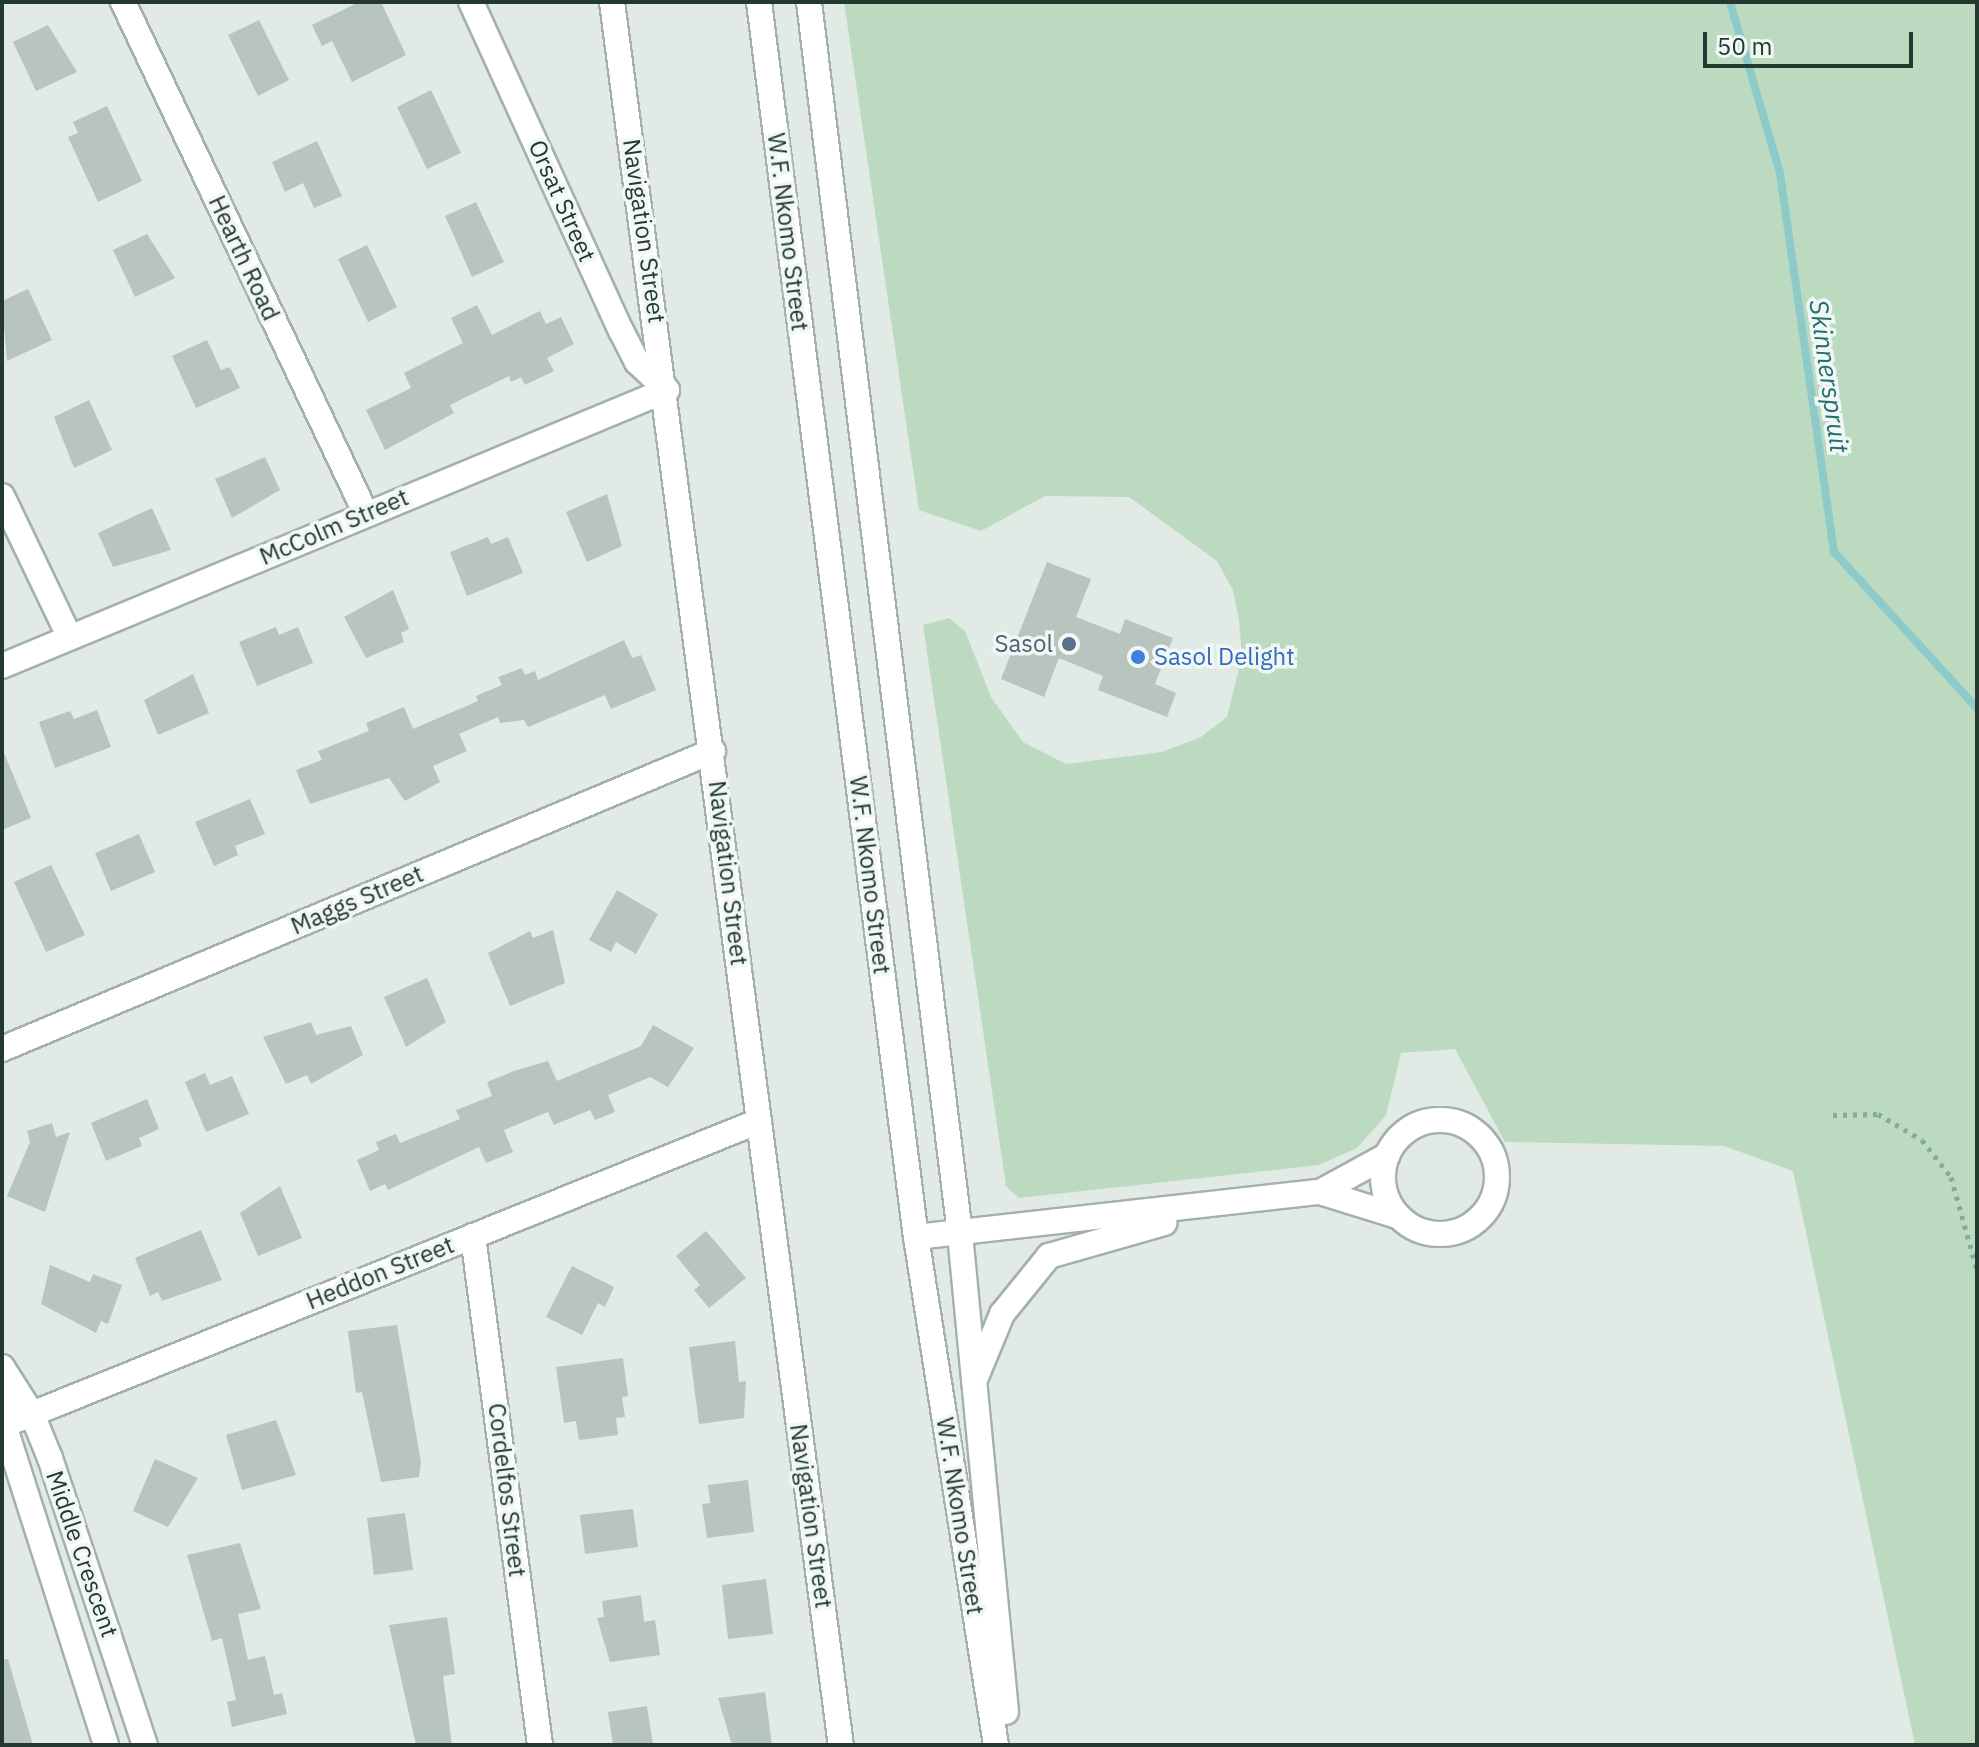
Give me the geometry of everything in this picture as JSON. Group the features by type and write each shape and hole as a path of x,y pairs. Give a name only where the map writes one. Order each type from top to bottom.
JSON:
{"street":[{"name":"Hearth Road","path":"123,2 366,514"},
{"name":"Orsat Street","path":"471,2 621,331 637,362 667,390"},
{"name":"Navigation Street","path":"612,2 667,390 841,1745"},
{"name":"W.F. Nkomo Street","path":"759,2 916,1237 996,1745"},
{"name":"W.F. Nkomo Street","path":"809,2 960,1234 1009,1745"},
{"name":"McColm Street","path":"2,666 667,390"},
{"path":"2,496 70,638"},
{"name":"Maggs Street","path":"2,1049 713,751"},
{"path":"1320,1192 1397,1216 1428,1234 1463,1230 1490,1206 1497,1171 1480,1136 1444,1120 1406,1130 1388,1155 1383,1183 1397,1216"},
{"name":"Heddon Street","path":"3,1426 759,1121"},
{"path":"916,1237 1320,1192 1388,1155"},
{"path":"974,1382 1002,1314 1049,1256 1263,1199"},
{"name":"Cordelfos Street","path":"473,1236 540,1745"},
{"name":"Middle Crescent","path":"2,1368 32,1414 145,1745"},
{"name":"Middle Crescent","path":"2,1368 3,1426 106,1745"},
{"path":"2,1478 28,1508"}],"path":[{"path":"1833,1115 1878,1114 1922,1140 1951,1177 1977,1270"}],"green space":[{"path":"844,2 1977,2 1977,1745 1915,1745 1793,1171 1724,1146 1505,1142 1455,1049 1401,1053 1386,1115 1357,1148 1319,1165 1019,1198 1006,1186 923,625 949,618 965,631 991,697 1023,742 1066,764 1162,752 1201,737 1227,717 1242,656 1239,620 1233,590 1217,561 1129,497 1045,496 981,531 919,510"}],"building":[{"path":"359,2 381,2 406,55 352,82 332,41 322,46 312,25"},
{"path":"259,20 289,80 258,96 228,35"},
{"path":"48,25 77,72 36,91 13,42"},
{"path":"431,90 461,153 427,169 397,107"},
{"path":"107,106 142,181 98,202 68,137 78,133 73,122"},
{"path":"317,141 342,196 314,208 303,183 285,192 272,162"},
{"path":"476,202 504,262 472,277 445,216"},
{"path":"147,234 175,278 135,297 113,250"},
{"path":"367,245 397,307 368,322 338,259"},
{"path":"28,289 52,340 7,361 2,301"},
{"path":"477,305 492,335 540,311 546,324 561,317 574,344 547,358 554,371 525,385 521,377 511,382 509,376 450,405 454,413 385,450 366,410 411,388 404,373 463,343 451,318"},
{"path":"207,340 221,370 230,367 240,388 196,408 172,356"},
{"path":"89,400 112,450 74,468 54,417"},
{"path":"265,457 280,490 232,518 215,479"},
{"path":"607,494 622,546 587,562 566,512"},
{"path":"152,508 171,550 113,567 98,533"},
{"path":"488,537 491,544 508,537 523,573 467,596 450,552"},
{"path":"1047,562 1091,579 1076,617 1120,634 1125,619 1173,638 1155,684 1176,693 1167,717 1098,690 1103,676 1059,658 1044,697 1001,679"},
{"path":"393,590 409,629 401,633 404,642 366,658 344,617"},
{"path":"276,627 279,635 298,627 313,663 257,686 239,642"},
{"path":"624,640 632,658 641,655 656,690 611,709 605,695 528,727 524,720 500,723 498,717 459,734 467,751 433,766 440,782 405,801 389,778 310,804 296,770 322,760 318,751 369,731 366,723 404,707 413,729 478,701 476,696 502,685 498,677 522,668 525,675 535,671 538,680"},
{"path":"193,674 209,713 158,735 144,700"},
{"path":"97,710 111,747 55,768 39,722 70,711 74,719"},
{"path":"2,748 31,818 2,830"},
{"path":"250,799 265,834 235,846 238,855 214,866 195,822"},
{"path":"139,834 155,872 111,891 95,853"},
{"path":"51,865 85,935 46,952 14,882"},
{"path":"617,890 658,914 636,954 616,942 611,952 589,940"},
{"path":"553,930 565,983 510,1006 488,953 530,931 533,938"},
{"path":"427,978 446,1022 406,1047 384,997"},
{"path":"311,1022 316,1035 351,1026 363,1055 311,1084 307,1075 286,1084 263,1037"},
{"path":"653,1025 694,1048 668,1087 650,1077 608,1095 615,1112 595,1120 590,1110 554,1125 548,1112 504,1130 513,1152 486,1163 479,1147 388,1190 385,1184 370,1191 357,1160 379,1150 376,1142 396,1134 400,1143 460,1119 456,1110 492,1096 487,1082 514,1071 548,1061 557,1081 641,1046"},
{"path":"205,1073 210,1085 232,1076 249,1114 206,1132 185,1082"},
{"path":"147,1099 159,1129 139,1138 142,1146 106,1161 91,1123"},
{"path":"52,1123 56,1137 70,1132 45,1212 7,1196 30,1142 27,1131"},
{"path":"280,1186 302,1238 258,1256 240,1213"},
{"path":"201,1230 222,1280 162,1301 158,1292 150,1296 135,1258"},
{"path":"706,1231 746,1278 709,1308 694,1290 700,1285 676,1256"},
{"path":"50,1265 90,1282 93,1274 122,1285 108,1324 101,1321 96,1333 41,1304"},
{"path":"572,1266 614,1287 605,1307 598,1303 582,1335 546,1317"},
{"path":"397,1325 421,1462 419,1477 381,1482 362,1392 356,1393 348,1331"},
{"path":"735,1341 739,1382 746,1381 744,1418 699,1424 689,1347"},
{"path":"623,1358 628,1396 622,1397 625,1417 616,1418 618,1435 579,1440 576,1421 564,1423 556,1367"},
{"path":"276,1420 296,1475 242,1490 226,1435"},
{"path":"155,1459 198,1478 168,1527 133,1511"},
{"path":"748,1480 754,1532 707,1538 702,1504 710,1503 708,1485"},
{"path":"633,1509 638,1547 585,1554 580,1515"},
{"path":"405,1513 413,1570 374,1575 367,1518"},
{"path":"240,1543 261,1609 238,1614 248,1660 265,1656 274,1695 282,1693 287,1714 232,1727 227,1702 236,1700 222,1638 212,1641 187,1555"},
{"path":"766,1579 773,1634 728,1639 722,1585"},
{"path":"641,1595 644,1622 655,1620 660,1655 610,1662 597,1618 604,1617 602,1601"},
{"path":"447,1617 455,1674 443,1676 452,1745 416,1745 389,1625"},
{"path":"8,1659 33,1745 2,1745 2,1660"},
{"path":"765,1692 772,1745 732,1745 718,1698"},
{"path":"647,1706 653,1745 613,1745 608,1712"}],"waterway":[{"name":"Skinnerspruit","path":"1730,2 1780,173 1834,552 1977,708"}],"place":[{"name":"Sasol","path":"1069,644"},
{"name":"Sasol Delight","path":"1138,657"}]}
